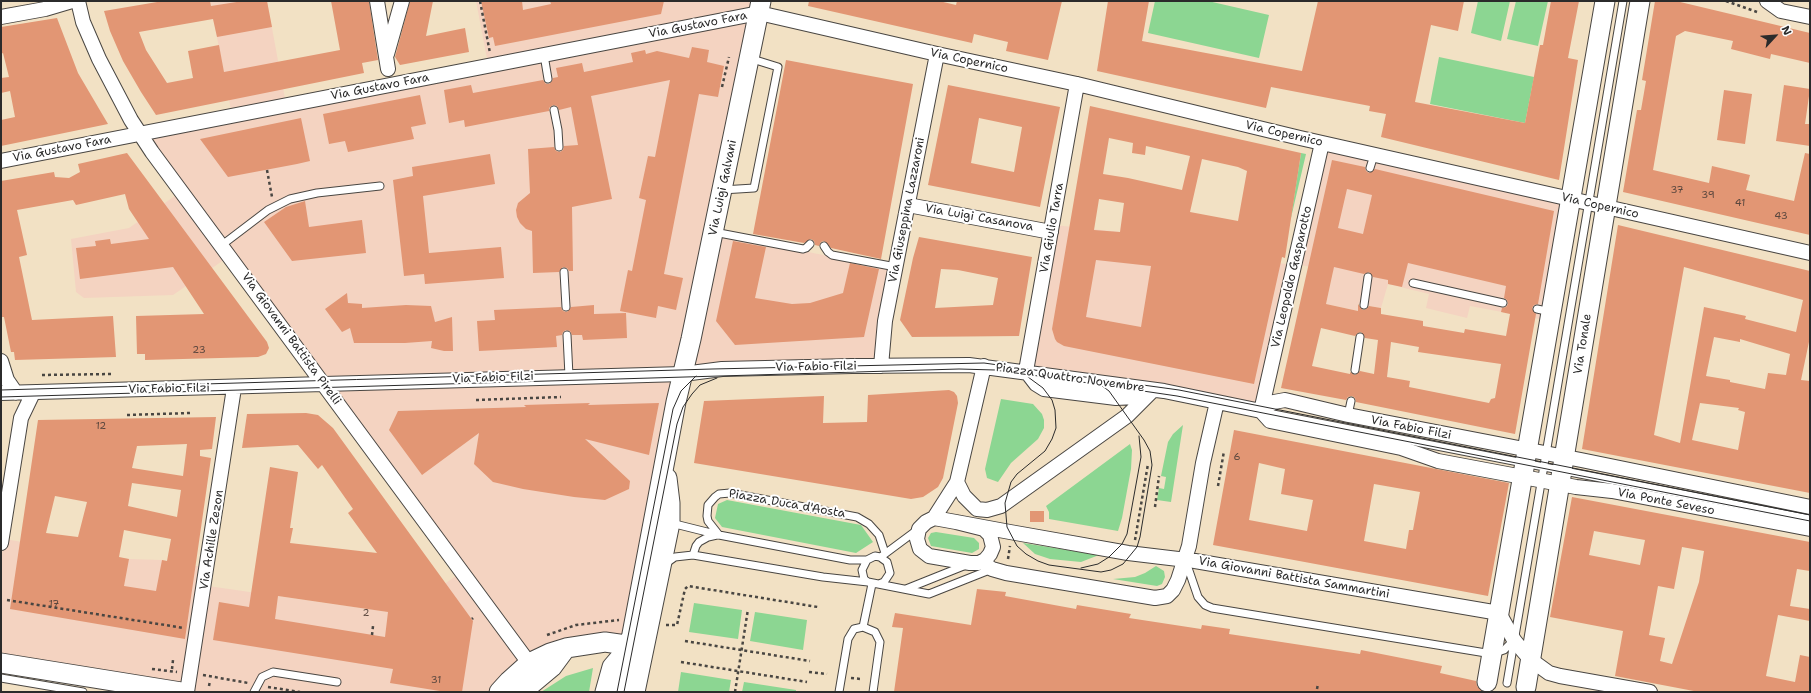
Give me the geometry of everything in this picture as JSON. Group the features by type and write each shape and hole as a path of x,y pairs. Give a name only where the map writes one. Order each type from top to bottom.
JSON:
{"main road":[{"name":"Via Tonale","path":"1526,687 1563,470 1589,203 1605,1"},
{"name":"Via Tonale","path":"1487,682 1525,463 1544,311 1589,203 1640,1"},
{"name":"Via Luigi Galvani","path":"683,374 760,7"},
{"path":"635,692 636,648 662,521 670,496 664,462 683,374"},
{"path":"620,692 636,648 660,568 662,521"},
{"path":"499,692 529,663 550,653 566,648 597,642 614,643 636,648"},
{"path":"522,692 552,668 566,648"},
{"path":"605,692 612,667 636,648"},
{"path":"1,663 181,692"}],"street":[{"path":"1,17 45,9 72,1"},
{"name":"Via Giovanni Battista Pirelli","path":"78,1 83,22 99,59 140,133 529,663"},
{"path":"377,1 387,64 402,1"},
{"path":"1767,1 1781,11 1810,18"},
{"name":"Via Gustavo Fara","path":"1,161 544,55 760,7"},
{"name":"Via Copernico","path":"760,7 938,54 1077,84 1322,143 1810,253"},
{"name":"Via Giuseppina Lazzaroni","path":"881,366 883,332 938,54"},
{"name":"Via Giulio Tarra","path":"1026,372 1077,84"},
{"name":"Via Leopoldo Gasparotto","path":"1261,411 1322,143"},
{"name":"Via Luigi Casanova","path":"908,205 1051,232"},
{"path":"1,361 7,380 16,393"},
{"name":"Via Fabio Filzi","path":"1,393 234,388 569,376 683,374 718,369 984,366"},
{"name":"Piazza Quattro Novembre","path":"919,529 926,522 934,518 957,482 984,366 1106,383 1217,402"},
{"path":"1026,372 1036,384 1044,389 1116,398 1136,397 1151,391"},
{"name":"Via Achille Zezon","path":"187,692 234,388"},
{"name":"Piazza Quattro Novembre","path":"957,482 964,496 977,509 987,510 1001,506 1127,416 1151,391"},
{"path":"1,543 21,418 33,393"},
{"name":"Via Fabio Filzi","path":"1261,411 1274,402 1285,400 1525,463 1563,470"},
{"path":"919,529 917,542 920,549 926,554 981,565 1006,573 1159,598 1167,596 1173,590 1185,560 1194,522 1203,463 1217,402"},
{"name":"Via Fabio Filzi","path":"1217,402 1261,411 1270,421 1401,448 1438,461 1525,463"},
{"name":"Via Ponte Seveso","path":"1525,463 1810,507"},
{"name":"Via Ponte Seveso","path":"1563,470 1620,493 1810,529"},
{"path":"934,518 1128,553 1185,560"},
{"path":"956,522 984,529 990,535 993,544 991,551 981,565"},
{"name":"Via Giovanni Battista Sammartini","path":"1185,560 1499,613"},
{"path":"1499,613 1514,640 1531,660 1554,675 1650,692"}],"lane":[{"name":"Via Tonale","path":"1507,683 1622,1"},
{"path":"544,55 548,79"},
{"path":"722,190 754,188 778,67 749,58"},
{"path":"554,110 558,130 559,146"},
{"path":"1370,168 1374,154"},
{"path":"222,245 268,210 290,199 317,193 380,186"},
{"path":"714,232 803,249 810,244"},
{"path":"824,246 832,255 896,268"},
{"path":"564,272 566,307"},
{"path":"1364,305 1368,277"},
{"path":"1412,283 1503,303"},
{"path":"568,335 569,376"},
{"path":"1355,370 1360,337"},
{"path":"1348,416 1350,401"},
{"name":"Via Ponte Seveso","path":"1563,470 1810,519"},
{"name":"Piazza Duca d'Aosta","path":"719,535 708,521 707,516 708,505 719,494 730,493 857,517 868,524 879,535 883,555 890,573 888,578 873,584"},
{"path":"662,521 719,535 850,560 867,560 875,556 883,555 919,529"},
{"path":"693,555 699,542 708,537 719,535"},
{"path":"660,568 675,557 693,555 929,594 981,565"},
{"name":"Piazza Duca d'Aosta","path":"867,560 862,570 864,579 873,584"},
{"name":"Via Giovanni Battista Sammartini","path":"1185,560 1198,597 1206,605 1212,608 1492,654"},
{"path":"905,589 981,565"},
{"name":"Piazza Duca d'Aosta","path":"864,626 873,584"},
{"path":"839,692 848,639 854,630 864,626 875,632 880,642 873,692"},
{"path":"1492,654 1504,650 1514,640"},
{"path":"254,692 262,677 273,672 337,682"},
{"path":"1,678 83,692"}],"path":[{"path":"480,1 490,53"},
{"path":"1726,1 1772,16 1781,11"},
{"path":"476,7 481,6"},
{"path":"478,15 482,14"},
{"path":"722,87 729,57"},
{"path":"267,170 269,181"},
{"path":"42,375 112,374"},
{"path":"476,400 561,397"},
{"path":"127,415 190,413"},
{"path":"1218,486 1224,451"},
{"path":"1135,540 1148,464"},
{"path":"1155,507 1159,476"},
{"path":"1007,563 1011,543"},
{"path":"664,624 677,625 684,589 688,586 818,607"},
{"path":"7,600 189,629"},
{"path":"735,692 748,609"},
{"path":"554,632 576,625 615,619"},
{"path":"372,635 373,626"},
{"path":"685,641 810,660"},
{"path":"172,669 173,660"},
{"path":"681,662 807,682"},
{"path":"809,672 827,674"},
{"path":"848,677 861,679"},
{"path":"209,686 210,681"},
{"path":"1317,689 1318,684"}],"shaded area":[{"path":"210,1 267,1 286,104 232,115"},
{"path":"476,1 760,1 758,12 488,64"},
{"path":"757,15 712,233 894,269 880,364 680,371 628,644 606,640 497,692 188,692 1,662 1,560 4,539 129,559 162,560 195,566 210,566 208,586 403,614 464,570 332,382 231,255 173,295 84,298 76,292 71,239 129,228 182,191 145,135"},
{"path":"1325,148 1566,203 1545,320 1470,306 1467,318 1426,308 1429,294 1388,284 1381,308 1358,304 1358,311 1326,304 1333,272 1297,264"},
{"path":"1054,225 1242,245 1241,258 1293,265 1260,409 1029,369"}],"green space":[{"path":"1155,1 1208,1 1269,15 1259,58 1148,33"},
{"path":"1478,1 1510,1 1501,41 1471,33"},
{"path":"1516,1 1548,1 1538,46 1507,39"},
{"path":"1439,57 1534,77 1525,123 1430,104"},
{"path":"1301,153 1306,154 1290,222 1294,198"},
{"path":"1001,399 1033,404 1042,414 1044,428 1038,439 1011,463 998,482 987,478 985,469"},
{"path":"1183,425 1171,502 1157,500 1159,488 1164,489 1166,477 1161,476 1168,442 1173,434"},
{"path":"1130,444 1132,450 1131,469 1122,518 1118,531 1049,519 1049,512 1046,506"},
{"path":"727,500 861,525 873,542 856,553 722,527 715,518 718,504"},
{"path":"936,532 974,538 979,543 979,549 972,553 931,546 928,538 931,533"},
{"path":"1023,543 1099,555 1081,562 1050,559 1035,554"},
{"path":"1156,566 1164,571 1165,577 1162,584 1157,586 1113,579 1135,577"},
{"path":"694,603 742,610 738,639 689,632"},
{"path":"755,612 807,620 803,650 750,641"},
{"path":"593,668 589,692 541,692 566,676"},
{"path":"681,672 731,680 729,692 678,692"},
{"path":"744,682 796,690 796,692 742,692"}],"building":[{"path":"163,1 210,1 211,6 243,1 267,1 272,27 217,37 213,19 139,32 146,50 167,83 193,78 188,51 219,45 224,72 340,50 331,1 369,1 378,60 362,63 364,73 156,115 123,61 110,31 104,11"},
{"path":"410,1 433,1 426,36 465,28 469,52 400,65 395,57"},
{"path":"481,1 522,1 523,10 551,4 550,1 664,1 661,14 495,46 493,37 489,38"},
{"path":"809,1 939,1 956,5 957,1 1062,1 1048,60 1006,51 1008,42 974,34 972,43 808,6"},
{"path":"1108,1 1149,1 1142,41 1302,71 1318,1 1464,1 1458,31 1431,25 1415,102 1525,123 1540,45 1543,45 1551,1 1579,1 1568,58 1578,60 1559,180 1381,137 1386,114 1369,111 1370,106 1271,87 1266,108 1097,71"},
{"path":"1655,1 1676,1 1810,33 1810,63 1771,54 1770,59 1731,49 1733,41 1685,31 1676,36 1653,170 1709,183 1712,166 1750,175 1746,190 1794,201 1805,153 1810,154 1810,235 1623,192 1637,110 1641,110 1646,81 1642,80"},
{"path":"57,18 78,73 108,124 1,146 1,120 15,117 10,91 1,93 1,78 9,77 3,53 1,54 1,27"},
{"path":"692,47 709,50 707,62 724,66 718,97 699,94 664,274 683,278 676,310 658,306 656,318 620,311 628,270 632,271 646,200 639,198 648,156 655,157 670,80 591,96 612,199 572,207 573,271 569,271 567,268 563,267 559,272 533,273 532,231 526,229 520,223 516,210 518,203 530,193 528,149 554,147 556,151 560,152 563,150 564,146 578,145 571,107 559,110 557,106 553,105 549,108 549,111 465,127 464,120 449,123 444,90 471,85 473,93 543,80 546,84 549,84 553,78 558,77 556,68 582,63 584,72 633,62 631,53 645,50 646,54 657,51 689,58"},
{"path":"786,60 913,84 881,259 831,248 824,241 821,242 819,246 815,245 814,241 811,239 804,243 753,234"},
{"path":"948,85 1060,107 1040,207 928,185","holes":["979,118 1022,127 1014,172 971,163"]},
{"path":"1784,85 1810,89 1805,124 1810,124 1810,146 1776,141"},
{"path":"1724,90 1752,94 1745,144 1717,140"},
{"path":"420,95 426,124 411,127 414,139 348,152 345,141 329,144 323,114"},
{"path":"1090,106 1301,153 1285,258 1282,257 1254,384 1064,346 1057,342 1052,329","holes":["1109,138 1133,143 1132,153 1145,155 1146,146 1190,156 1182,190 1103,174","1202,159 1238,167 1247,171 1238,221 1190,212","1099,199 1124,203 1120,232 1094,230","1096,260 1151,266 1141,327 1086,317"]},
{"path":"301,118 310,161 297,164 228,177 200,139"},
{"path":"127,153 267,342 269,348 266,354 258,357 145,360 145,354 137,354 136,316 204,314 173,267 80,279 76,248 96,246 95,241 110,239 111,244 149,239 129,209 125,194 76,205 73,200 17,210 27,255 19,257 32,320 113,316 116,357 15,360 14,352 11,352 4,317 1,317 1,181 54,172 55,177 69,178 80,172 78,164"},
{"path":"490,154 495,184 423,196 429,253 501,247 504,278 425,284 424,274 404,276 393,180 413,176 412,167"},
{"path":"1332,160 1365,167 1366,171 1369,173 1375,169 1554,211 1538,304 1534,305 1532,308 1536,314 1515,434 1356,402 1355,398 1352,396 1348,397 1346,400 1281,388","holes":["1347,189 1372,195 1363,234 1338,228","1408,263 1506,286 1504,298 1507,300 1508,304 1506,307 1502,308 1501,312 1510,314 1506,336 1465,329 1464,333 1423,326 1423,321 1381,314 1381,308 1369,306 1363,310 1358,304 1358,311 1326,304 1334,267 1364,274 1369,272 1373,277 1388,280 1388,284 1402,287","1321,328 1355,336 1361,332 1365,338 1378,340 1374,374 1360,371 1355,375 1350,372 1350,374 1312,366","1391,342 1419,347 1418,352 1501,364 1495,398 1491,399 1489,403 1409,387 1410,381 1387,377"]},
{"path":"305,201 309,227 362,220 366,253 292,261 264,222 286,207"},
{"path":"1618,225 1810,271 1810,337 1801,380 1810,381 1810,493 1582,449","holes":["1684,267 1803,300 1796,332 1745,319 1746,316 1704,307 1680,443 1654,435","1714,337 1740,342 1740,339 1790,354 1786,375 1768,373 1765,389 1730,382 1730,380 1706,376","1700,403 1739,408 1738,410 1745,412 1738,450 1692,440"]},
{"path":"919,237 1032,257 1019,336 912,337 900,320","holes":["941,269 958,270 998,278 993,305 935,308"]},
{"path":"733,241 766,247 755,298 792,304 810,303 843,293 850,263 879,269 864,337 735,345 716,321"},
{"path":"347,293 348,303 362,304 362,308 406,305 431,306 435,322 452,317 453,351 444,351 431,348 432,341 405,343 354,343 350,328 342,332 325,309"},
{"path":"594,305 594,314 626,313 627,338 583,340 582,335 572,335 570,331 566,330 562,335 556,336 557,347 479,351 477,321 495,320 494,310 561,307 563,311 567,312 571,307"},
{"path":"949,390 954,392 957,396 958,403 943,478 938,487 923,497 911,499 694,463 704,401 824,396 823,423 867,422 868,395"},
{"path":"590,403 588,405 659,403 649,455 585,439 630,481 629,489 605,500 523,489 493,482 474,464 479,433 422,475 389,430 398,411 526,407 524,405"},
{"path":"306,413 318,415 333,428 473,621 462,692 446,692 390,683 393,669 213,640 219,602 249,607 270,467 298,472 290,528 293,528 290,543 377,553 348,513 353,509 322,465 318,469 298,445 242,448 247,414","holes":["278,596 388,612 385,637 275,619"]},
{"path":"216,417 212,449 200,450 200,456 211,458 185,639 10,609 38,420","holes":["187,444 183,476 132,468 137,446","132,483 181,490 177,517 128,506","55,496 87,502 78,537 46,533","124,530 171,539 167,561 162,560 156,591 124,586 129,559 119,557"]},
{"path":"1234,430 1509,483 1488,596 1213,545","holes":["1259,463 1285,469 1281,494 1313,500 1307,531 1249,520","1374,484 1420,492 1413,530 1409,530 1406,549 1364,541"]},
{"path":"1572,497 1810,542 1810,571 1797,569 1790,606 1810,609 1810,621 1778,615 1766,676 1795,682 1800,655 1810,657 1810,692 1699,692 1615,676 1623,631 1550,617","holes":["1594,531 1645,540 1640,565 1589,555","1682,547 1704,551 1699,582 1672,664 1660,661 1665,638 1649,635 1658,586 1674,589"]},
{"path":"1030,511 1044,511 1044,522 1030,522"},
{"path":"977,589 1006,592 1005,596 1076,609 1077,605 1131,614 1129,618 1201,629 1202,625 1230,629 1229,634 1360,654 1361,650 1442,666 1440,673 1476,681 1477,686 1483,692 894,692 903,628 892,627 895,613 971,625"}],"tram line":[{"path":"1,390 712,369 984,363 1179,390 1810,515"},
{"path":"1,397 959,369 995,370 1096,384"},
{"path":"617,692 673,409 681,391 696,376"},
{"path":"1028,377 1043,388 1052,400 1055,410 1056,428 1045,451 1017,474 1011,482 1005,503 1007,527 1017,546 1026,554 1038,561 1049,565 1101,572 1111,570 1123,564 1137,547 1152,465 1150,451 1144,440 1109,391 1094,380"},
{"path":"624,692 677,424 683,407 692,394 700,385 717,378"},
{"path":"1143,391 1177,396 1810,521"},
{"path":"1081,568 1098,564 1109,557 1122,544 1127,534 1141,457 1139,436"}]}
